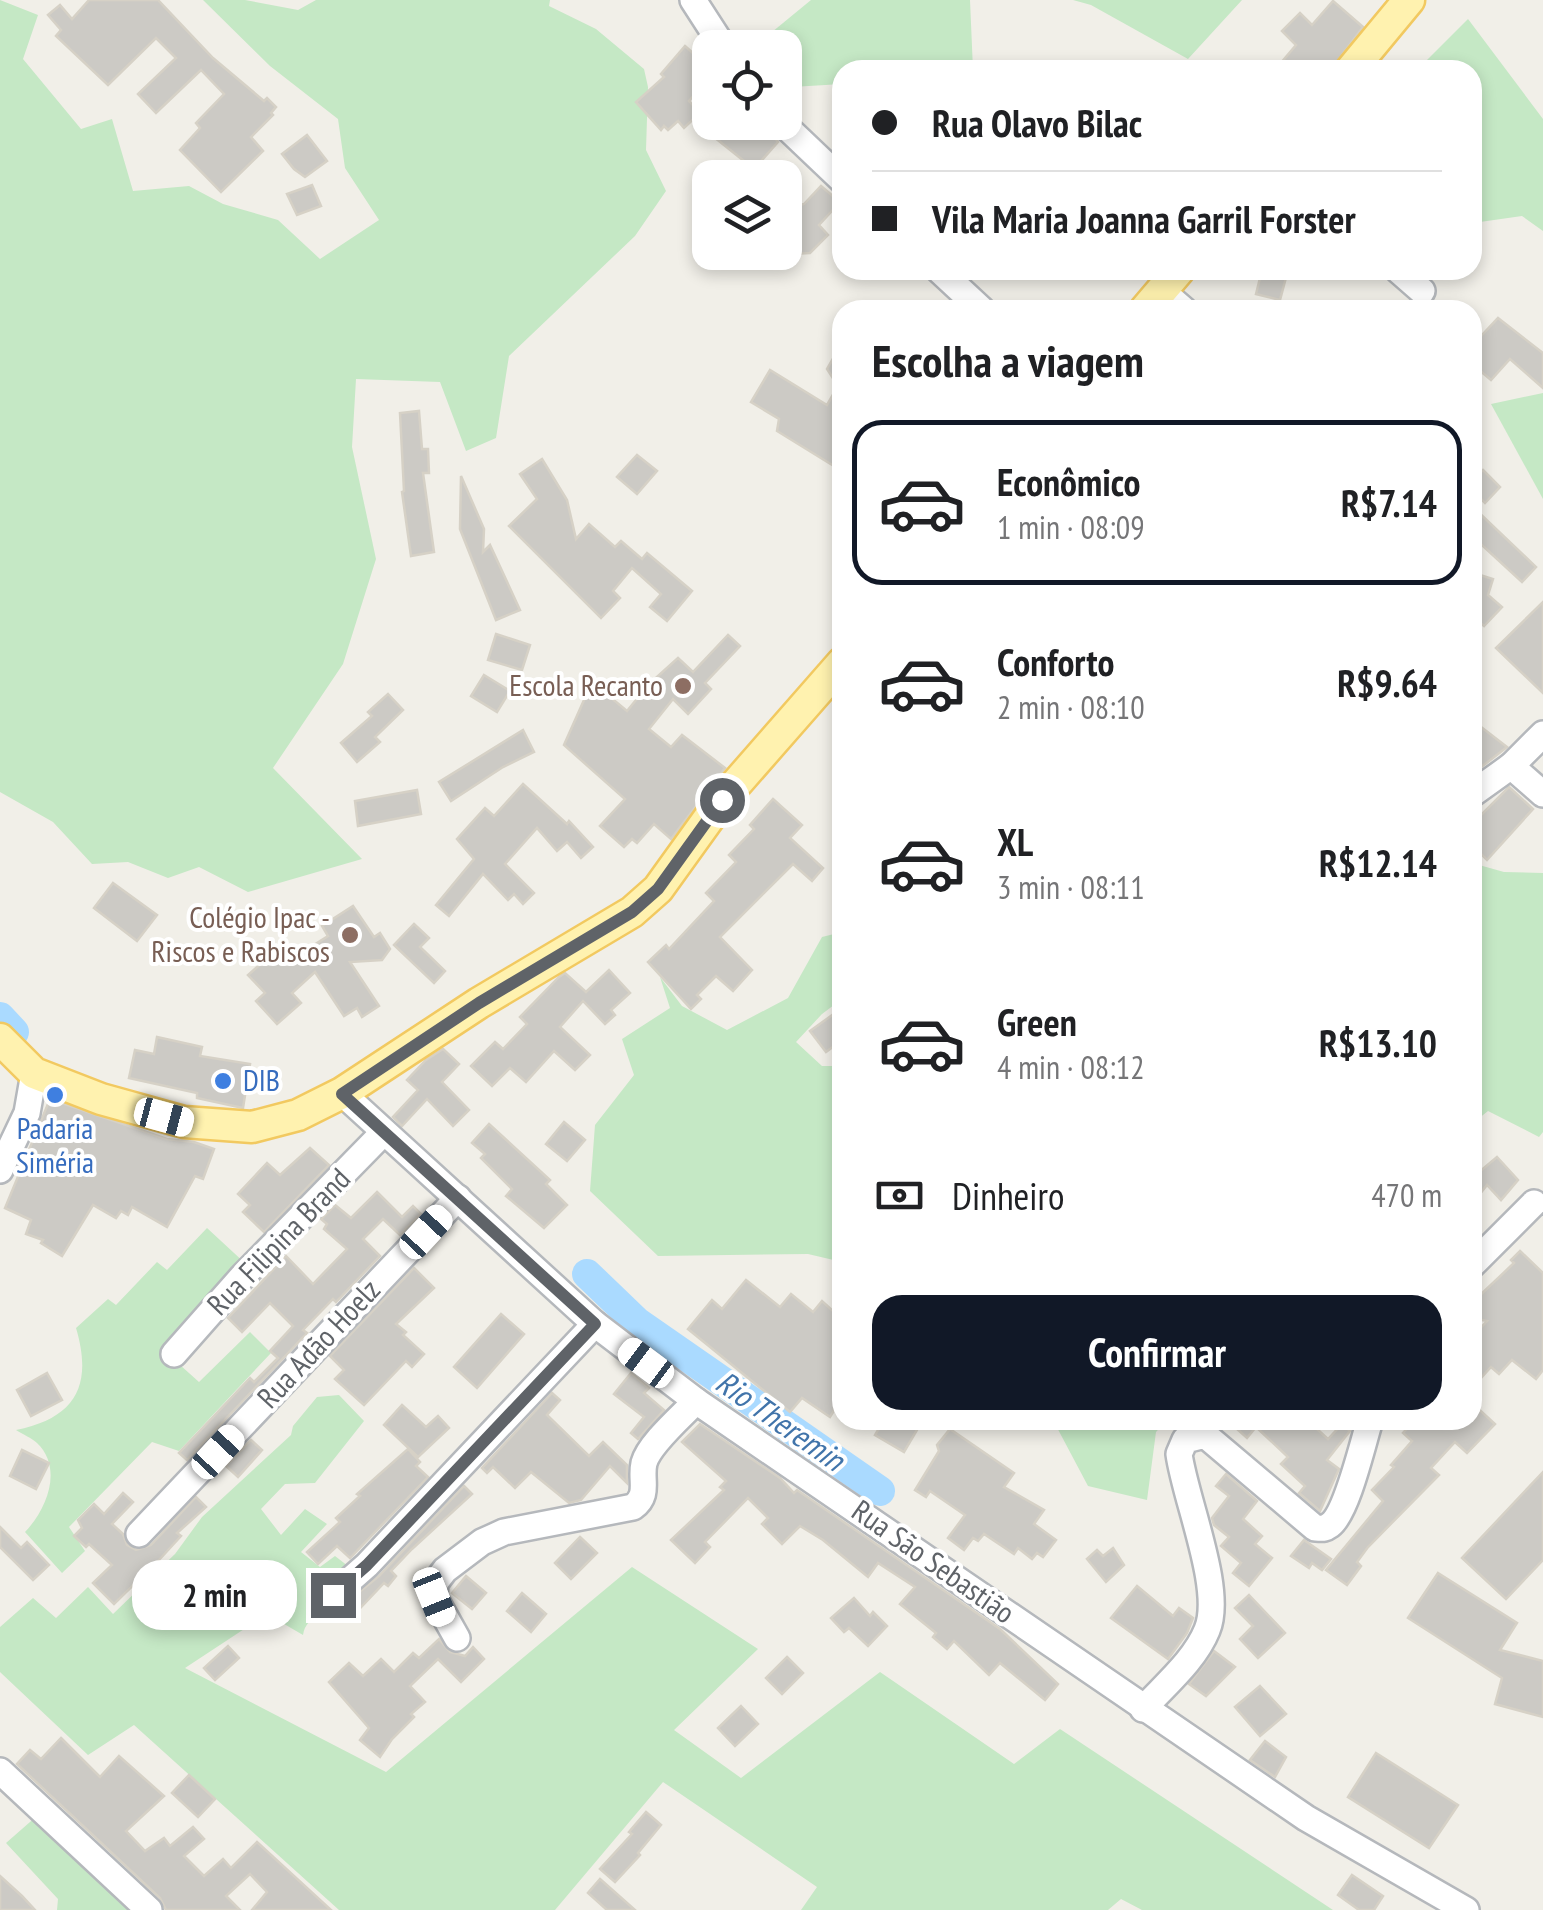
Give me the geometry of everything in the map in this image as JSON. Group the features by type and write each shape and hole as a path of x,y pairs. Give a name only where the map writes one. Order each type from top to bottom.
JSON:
{"main road":[{"path":"1358,60 1409,0"},
{"path":"0,1039 32,1088 184,1122 252,1127 284,1120 342,1094 479,1003 589,940 649,897 722,800 832,675"}],"street":[{"path":"693,0 712,30"},
{"path":"800,140 832,170"},
{"path":"950,280 971,300"},
{"path":"1409,280 1422,291"},
{"path":"1482,787 1543,734"},
{"path":"1510,766 1543,794"},
{"path":"0,1170 22,1129 32,1088"},
{"name":"Rua São Sebastião","path":"342,1094 595,1324 696,1401 1306,1818 1466,1910"},
{"name":"Rua Filipina Brand","path":"174,1354 242,1277 384,1132"},
{"name":"Rua Adão Hoelz","path":"139,1534 458,1198"},
{"path":"1482,1255 1534,1204"},
{"path":"333,1595 367,1565 595,1324"},
{"path":"458,1638 434,1597 435,1583 445,1570 482,1542 504,1532 639,1503 646,1457 696,1401"},
{"path":"1143,1710 1193,1654 1209,1627 1210,1581 1179,1454 1185,1440 1205,1435 1315,1528 1321,1529 1327,1528 1339,1514 1367,1430"},
{"path":"0,1771 149,1910"}],"green space":[{"path":"0,0 38,15 23,59 81,129 112,119 133,191 189,186 223,204 278,220 320,259 379,220 345,168 338,119 270,66 203,0 245,0 298,10 316,0 550,0 549,6 596,29 644,69 648,87 646,150 666,191 635,236 509,356 496,438 466,451 440,382 356,379 352,447 376,559 343,664 273,768 362,859 248,892 199,867 168,878 128,862 92,864 53,822 0,792"},
{"path":"811,0 970,0 973,60 832,60 832,85 802,86 802,30 775,30"},
{"path":"1073,0 1242,0 1188,59 1091,5"},
{"path":"1468,19 1543,119 1543,231 1522,216 1482,222 1482,60 1427,60"},
{"path":"1543,393 1543,499 1491,404"},
{"path":"1482,866 1504,872 1543,873 1543,1132 1539,1137 1488,1111 1482,1116"},
{"path":"832,934 832,1006 796,1042 822,1066 832,1066 832,1260 808,1254 658,1256 590,1191 595,1125 634,1075 622,1039 670,1008 660,977 682,1006 727,1030 788,998 822,937"},
{"path":"207,1228 247,1265 170,1356 199,1382 250,1332 271,1353 179,1451 152,1442 69,1527 85,1551 62,1573 25,1532 40,1512 51,1477 45,1453 35,1441 16,1430 53,1417 75,1396 82,1366 76,1328 108,1299 116,1305 157,1262 167,1270"},
{"path":"339,1395 364,1421 315,1483 285,1484 261,1509 281,1535 305,1509 327,1524 301,1552 320,1567 335,1556 357,1573 332,1590 303,1635 267,1614 185,1668 386,1772 632,1567 758,1649 674,1730 741,1778 880,1672 1014,1764 1060,1729 1333,1910 1142,1910 1121,1899 1108,1910 801,1910 817,1887 663,1782 555,1910 339,1910 134,1725 88,1755 0,1672 0,1627 33,1598 56,1618 88,1587 113,1614 175,1554 202,1517 291,1435 293,1426 317,1397"},
{"path":"1058,1430 1158,1430 1147,1500 1088,1486"},
{"path":"38,1815 137,1910 57,1910 58,1899 6,1843"}],"building":[{"path":"89,0 158,0 213,58 276,107 251,137 263,151 221,192 180,150 200,128 196,123 224,94 201,70 156,113 138,94 176,58 156,38 108,85 56,36 61,30 48,15 60,5 72,19"},
{"path":"1333,1 1363,27 1338,60 1283,60 1296,45 1282,31 1300,13 1312,25"},
{"path":"685,46 692,52 692,120 684,128 678,121 668,130 664,126 661,130 636,102 664,77 661,74"},
{"path":"307,135 327,161 305,177 282,154"},
{"path":"718,140 778,142 762,160 743,160"},
{"path":"312,185 321,206 297,215 287,194"},
{"path":"821,186 832,195 832,211 819,225 828,235 810,253 802,253 802,205"},
{"path":"1260,280 1285,280 1280,300 1256,294"},
{"path":"1498,318 1543,353 1543,388 1510,359 1491,380 1482,372 1482,335"},
{"path":"770,370 827,405 832,396 832,465 777,431 779,419 751,402"},
{"path":"419,411 422,449 428,449 429,473 423,473 434,552 411,556 402,492 400,413"},
{"path":"637,455 657,471 637,494 617,477"},
{"path":"542,459 567,500 576,539 589,524 615,547 621,541 642,559 647,553 692,591 667,621 650,607 661,594 632,568 613,591 620,598 601,618 509,526 537,499 520,474"},
{"path":"1482,471 1500,487 1485,503 1482,500"},
{"path":"461,476 484,529 483,552 490,545 520,610 496,620 460,529"},
{"path":"1482,516 1536,567 1522,582 1482,545"},
{"path":"1482,576 1493,579 1488,595 1502,607 1484,626"},
{"path":"1543,602 1543,693 1496,648"},
{"path":"496,634 530,645 522,670 488,660"},
{"path":"728,635 740,646 705,683 711,689 688,714 673,699 649,729 671,747 682,735 725,768 671,839 654,824 637,843 632,839 624,847 600,826 625,799 564,745 592,682 627,711 678,658 693,672"},
{"path":"484,675 510,691 497,712 471,696"},
{"path":"388,694 403,710 375,737 380,742 357,762 341,743 372,716 368,712"},
{"path":"1482,728 1507,747 1482,766"},
{"path":"523,730 534,752 451,801 439,782"},
{"path":"523,784 567,824 569,821 593,847 581,858 567,842 557,851 537,828 505,864 534,893 523,904 514,894 508,900 483,874 449,916 436,905 474,859 457,839 485,808 494,816"},
{"path":"1509,787 1533,809 1487,860 1482,855 1482,814"},
{"path":"417,790 421,814 358,826 355,801"},
{"path":"773,799 802,825 790,838 823,868 812,881 793,864 720,937 752,970 733,991 716,976 697,995 701,999 691,1009 648,962 666,945 669,949 714,901 706,893 736,862 729,855 754,829 750,825"},
{"path":"113,883 157,915 137,941 94,908"},
{"path":"353,906 374,937 380,933 390,949 382,960 350,962 379,1006 362,1017 357,1008 344,1016 315,972 292,993 301,1003 277,1024 256,1001 265,993 248,975 272,954 282,965 328,936 322,926"},
{"path":"414,924 429,938 420,947 445,971 434,983 394,945"},
{"path":"609,970 630,993 611,1010 615,1015 605,1024 583,1001 560,1027 590,1055 575,1070 554,1051 526,1082 510,1068 492,1086 471,1066 495,1042 503,1049 527,1024 520,1017 559,977 565,973 586,992"},
{"path":"832,1015 832,1048 826,1052 810,1031"},
{"path":"157,1037 202,1047 200,1056 250,1064 243,1108 129,1078 135,1050 154,1054"},
{"path":"443,1049 459,1064 442,1082 469,1110 453,1126 427,1099 402,1126 393,1117 418,1090 407,1080"},
{"path":"50,1099 167,1139 214,1149 203,1179 195,1176 167,1227 132,1207 128,1215 121,1211 116,1218 93,1205 62,1256 41,1243 43,1240 26,1234 31,1220 5,1208"},
{"path":"564,1122 585,1140 567,1161 546,1144"},
{"path":"489,1124 550,1180 546,1184 567,1205 544,1228 506,1196 512,1189 481,1158 485,1154 472,1143"},
{"path":"310,1148 329,1165 264,1232 243,1212 250,1205 238,1194 267,1163 280,1175"},
{"path":"1497,1157 1518,1180 1501,1200 1487,1185 1482,1191 1482,1170"},
{"path":"377,1192 402,1217 413,1206 421,1214 400,1235 383,1219 363,1239 380,1256 303,1330 307,1333 187,1460 179,1453 250,1378 254,1382 278,1358 270,1351 293,1326 270,1303 242,1332 228,1318 286,1256 313,1284 347,1249 324,1229 327,1224 321,1219 335,1205 351,1218"},
{"path":"1520,1251 1543,1273 1543,1370 1536,1379 1512,1360 1499,1374 1491,1367 1482,1377 1482,1326 1487,1321 1482,1320 1482,1293 1514,1263 1511,1260"},
{"path":"414,1268 434,1288 396,1324 424,1354 412,1367 406,1361 364,1405 335,1379 344,1370 330,1356"},
{"path":"746,1280 780,1307 791,1294 813,1312 822,1301 832,1310 830,1417 802,1398 790,1412 688,1329 712,1300 722,1309"},
{"path":"501,1314 524,1334 477,1388 454,1367"},
{"path":"47,1373 62,1400 31,1416 17,1390"},
{"path":"631,1373 649,1388 644,1393 664,1410 638,1439 631,1433 644,1417 614,1394"},
{"path":"552,1393 560,1400 547,1415 589,1456 603,1442 627,1465 627,1483 610,1466 581,1500 569,1503 531,1472 515,1488 493,1467 487,1473 482,1468"},
{"path":"402,1405 426,1427 438,1416 449,1428 418,1457 384,1425"},
{"path":"1482,1412 1495,1424 1467,1453 1455,1442 1431,1468 1439,1475 1368,1547 1357,1562 1361,1566 1347,1585 1326,1570 1383,1501 1372,1490 1412,1441 1403,1433 1482,1430"},
{"path":"700,1424 780,1478 794,1493 797,1490 1000,1629 1058,1684 1045,1700 1000,1663 989,1675 954,1641 947,1649 933,1637 936,1633 900,1604 915,1587 878,1563 868,1577 800,1526 782,1544 762,1524 768,1518 748,1498 705,1542 710,1547 695,1563 671,1540 724,1490 720,1487 726,1481 682,1442"},
{"path":"878,1430 917,1430 904,1452 875,1435"},
{"path":"951,1430 1014,1473 1004,1487 1044,1510 1034,1524 1056,1540 1043,1557 1037,1553 1032,1559 1018,1548 1014,1554 984,1534 978,1541 973,1538 964,1550 948,1538 965,1515 930,1491 926,1497 915,1490 939,1451 937,1445"},
{"path":"1259,1430 1318,1430 1328,1439 1336,1430 1350,1431 1327,1460 1339,1469 1320,1511 1299,1493 1305,1486 1281,1464 1288,1457"},
{"path":"251,1440 262,1450 238,1477 226,1466"},
{"path":"408,1449 420,1462 416,1466 428,1477 350,1558 337,1546 318,1564 307,1552 340,1522 336,1518 360,1496 357,1494"},
{"path":"22,1450 49,1463 36,1489 10,1476"},
{"path":"1543,1472 1543,1560 1506,1599 1462,1558"},
{"path":"1226,1474 1257,1501 1243,1519 1262,1536 1255,1544 1272,1558 1249,1586 1233,1573 1241,1563 1221,1546 1229,1537 1214,1525 1212,1518 1229,1496 1216,1486"},
{"path":"464,1486 472,1494 412,1549 391,1571 396,1576 388,1586 384,1583 348,1621 337,1610 379,1576"},
{"path":"123,1493 133,1502 112,1524 123,1534 127,1545 136,1550 151,1545 196,1497 206,1507 177,1533 181,1536 114,1604 93,1583 112,1565 74,1536 82,1528 78,1520 94,1504 104,1514"},
{"path":"0,1527 21,1548 27,1542 49,1565 33,1580 0,1547"},
{"path":"580,1537 597,1553 571,1579 555,1563"},
{"path":"1304,1540 1331,1559 1322,1570 1312,1563 1309,1568 1291,1556"},
{"path":"1113,1548 1124,1565 1106,1582 1087,1559 1097,1550 1103,1556"},
{"path":"1438,1573 1517,1623 1500,1650 1543,1661 1543,1717 1495,1704 1502,1678 1408,1618"},
{"path":"466,1576 486,1593 472,1609 452,1593"},
{"path":"1137,1586 1173,1616 1179,1608 1193,1618 1168,1659 1111,1618"},
{"path":"522,1593 546,1614 531,1632 507,1611"},
{"path":"1249,1595 1285,1633 1258,1658 1240,1639 1253,1626 1235,1608"},
{"path":"854,1598 870,1616 873,1612 887,1626 868,1646 849,1628 844,1632 831,1618"},
{"path":"439,1639 450,1652 465,1656 473,1647 484,1659 461,1682 438,1659 410,1686 425,1702 411,1714 414,1717 380,1757 360,1740 369,1728 329,1682 349,1663 363,1676 381,1659 394,1672 413,1653 419,1658"},
{"path":"228,1646 239,1658 215,1680 204,1668"},
{"path":"1214,1651 1235,1667 1206,1696 1189,1684"},
{"path":"787,1657 803,1673 782,1694 766,1678"},
{"path":"1260,1686 1286,1714 1260,1736 1235,1707"},
{"path":"741,1706 758,1724 735,1746 718,1728"},
{"path":"61,1738 100,1777 119,1756 164,1796 126,1831 145,1851 164,1838 170,1846 193,1827 204,1839 184,1856 204,1876 223,1859 231,1868 257,1842 331,1910 252,1910 267,1892 250,1874 226,1896 240,1910 166,1910 160,1898 17,1764 30,1750 41,1759"},
{"path":"1265,1741 1286,1757 1275,1777 1250,1760"},
{"path":"1376,1753 1458,1805 1429,1848 1348,1797"},
{"path":"189,1775 215,1799 198,1817 172,1793"},
{"path":"646,1812 661,1825 615,1882 600,1869"},
{"path":"1352,1875 1383,1896 1374,1910 1359,1910 1338,1895"},
{"path":"0,1876 22,1896 35,1910 0,1910"},
{"path":"600,1879 635,1910 607,1910 588,1893"}],"waterway":[{"path":"0,1017 14,1032"},
{"name":"Rio Theremin","path":"587,1274 637,1322 880,1491"}],"place":[{"name":"Escola Recanto","path":"683,686"},
{"name":"Colégio Ipac - Riscos e Rabiscos","path":"350,935"},
{"name":"DIB","path":"223,1081"},
{"name":"Padaria Siméria","path":"55,1095"}],"route":[{"path":"333,1595 367,1565 595,1324 342,1094 479,1003 632,912 658,889 722,800"}]}
